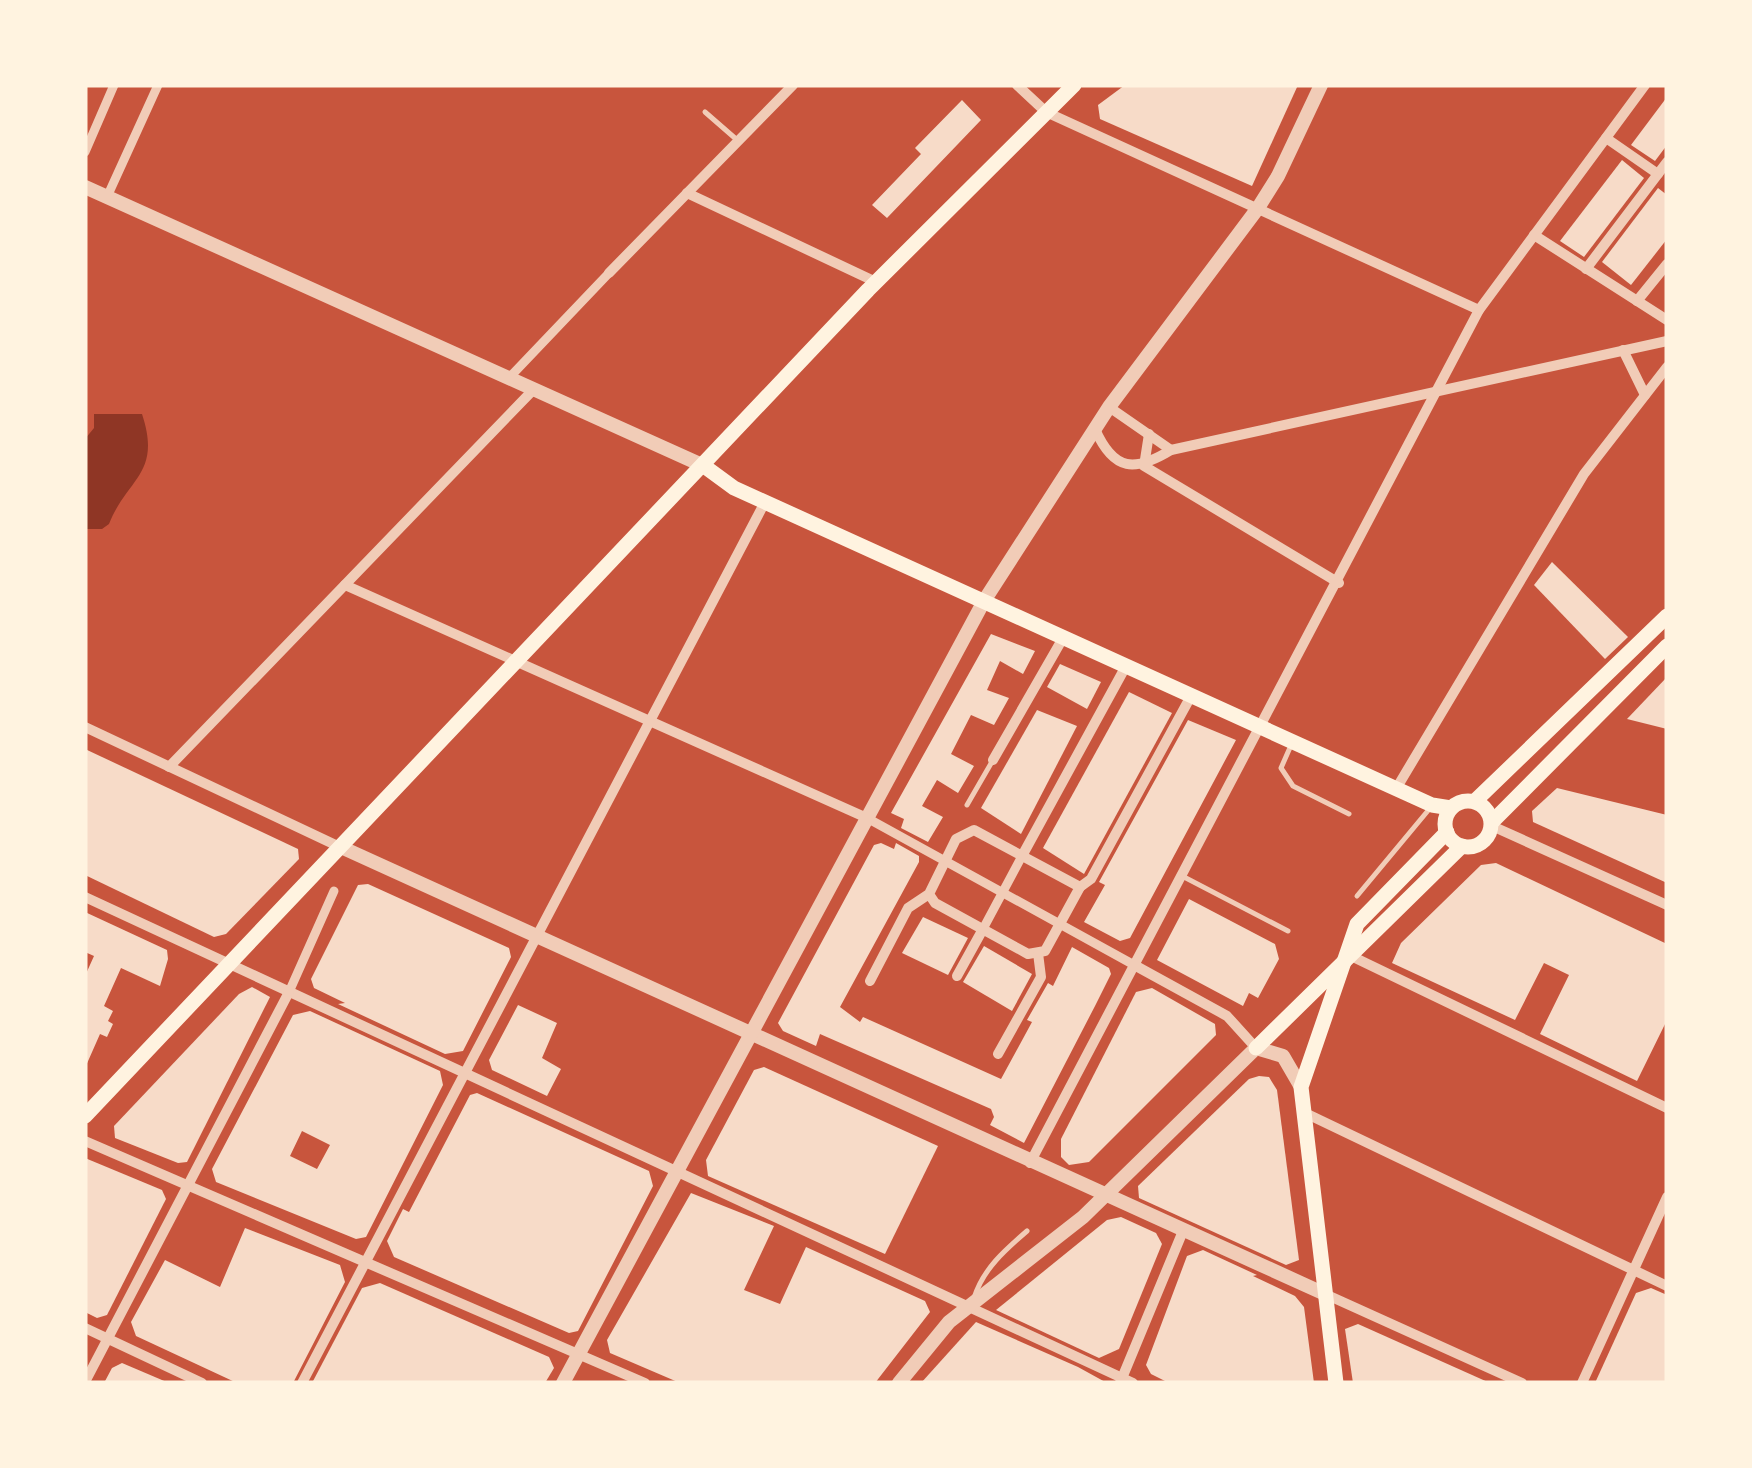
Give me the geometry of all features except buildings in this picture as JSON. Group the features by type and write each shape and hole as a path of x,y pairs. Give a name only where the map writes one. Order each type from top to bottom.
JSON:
{"main road":[{"path":"85,1116 519,663 876,282 1074,85"},
{"path":"704,466 734,488 1432,805 1448,821 1462,846"},
{"path":"1336,1383 1301,1086 1357,924 1448,821 1475,801 1667,616"},
{"path":"1256,1048 1462,846 1476,846 1486,838 1492,824 1667,646"},
{"path":"1475,801 1487,809 1492,824"}],"street":[{"path":"85,152 114,85"},
{"path":"107,197 158,85"},
{"path":"509,378 793,85"},
{"path":"1017,85 1046,112 1479,310"},
{"path":"562,1383 984,602 1109,407 1258,208 1322,85"},
{"path":"1030,1163 1339,583 1479,310 1645,85"},
{"path":"1586,269 1663,170 1606,138"},
{"path":"85,187 704,466"},
{"path":"688,193 876,282"},
{"path":"1534,236 1667,320"},
{"path":"1637,301 1667,264"},
{"path":"1144,466 1171,450 1667,341"},
{"path":"1623,350 1645,395"},
{"path":"1396,788 1584,474 1667,367"},
{"path":"169,766 534,389"},
{"path":"1109,407 1171,450"},
{"path":"1095,429 1103,448 1122,463 1144,466 1339,583"},
{"path":"1144,466 1149,434"},
{"path":"302,1383 765,502"},
{"path":"345,585 867,818 1227,1016 1256,1048 1283,1056 1301,1086"},
{"path":"992,760 1064,638"},
{"path":"957,976 1126,666"},
{"path":"929,894 934,903 1028,954 1045,951 1080,887 1090,879 1191,696"},
{"path":"85,727 537,938 1522,1383"},
{"path":"1492,824 1667,906"},
{"path":"870,980 908,908 929,894 956,839 974,830 1080,887"},
{"path":"85,1382 289,992 334,890"},
{"path":"85,897 679,1169 1125,1381 1183,1231"},
{"path":"998,1054 1041,977 1038,954"},
{"path":"1349,955 1667,1108"},
{"path":"899,1383 948,1322 971,1308 1103,1196 1256,1048"},
{"path":"1302,1112 1667,1286"},
{"path":"85,1141 645,1383"},
{"path":"1582,1383 1667,1196"},
{"path":"85,1328 202,1383"}],"lane":[{"path":"705,112 738,141"},
{"path":"1292,742 1280,768 1293,786 1349,814"},
{"path":"967,805 992,760"},
{"path":"1357,896 1432,805"},
{"path":"1184,876 1288,931"},
{"path":"971,1308 979,1282 1002,1253 1027,1231"}],"shaded area":[{"path":"94,414 142,414 148,450 140,474 109,524 102,529 85,529 85,439 94,428"}]}
